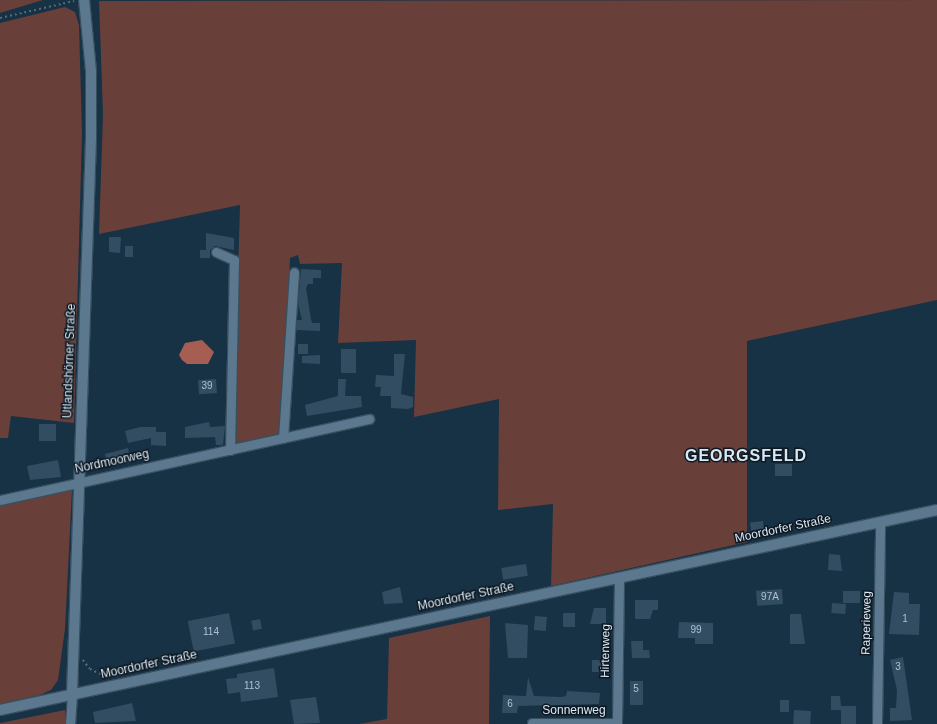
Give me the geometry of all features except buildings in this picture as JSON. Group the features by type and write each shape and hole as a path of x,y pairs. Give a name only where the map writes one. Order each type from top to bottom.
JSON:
{"street":[{"name":"Utlandshörner Straße","path":"70,724 92,140 91,71 84,0"},
{"path":"216,252 234,260 230,450"},
{"path":"283,438 294,272"},
{"name":"Nordmoorweg","path":"0,500 370,419"},
{"name":"Moordorfer Straße","path":"0,710 937,510"},
{"name":"Raperieweg","path":"878,724 880,522"},
{"name":"Hirtenweg","path":"617,723 619,578"},
{"name":"Sonnenweg","path":"532,723 617,723"}],"path":[{"path":"0,18 78,0"}],"shaded area":[{"path":"0,0 43,0 0,13"},
{"path":"937,0 937,300 747,341 747,542 551,586 553,504 498,510 499,399 414,417 416,340 338,343 342,263 300,264 298,255 290,258 282,433 233,447 240,205 99,234 103,114 99,1"},
{"path":"65,7 75,12 79,25 82,133 74,423 11,416 8,438 0,438 0,23"},
{"path":"202,340 214,352 208,364 187,364 179,355 185,343"},
{"path":"72,490 65,629 58,680 51,690 40,695 0,704 0,505"},
{"path":"490,616 489,724 359,724 387,719 389,638"},
{"path":"65,710 65,724 0,724 0,723"}],"district":[{"name":"GEORGSFELD","path":"746,456"}]}
